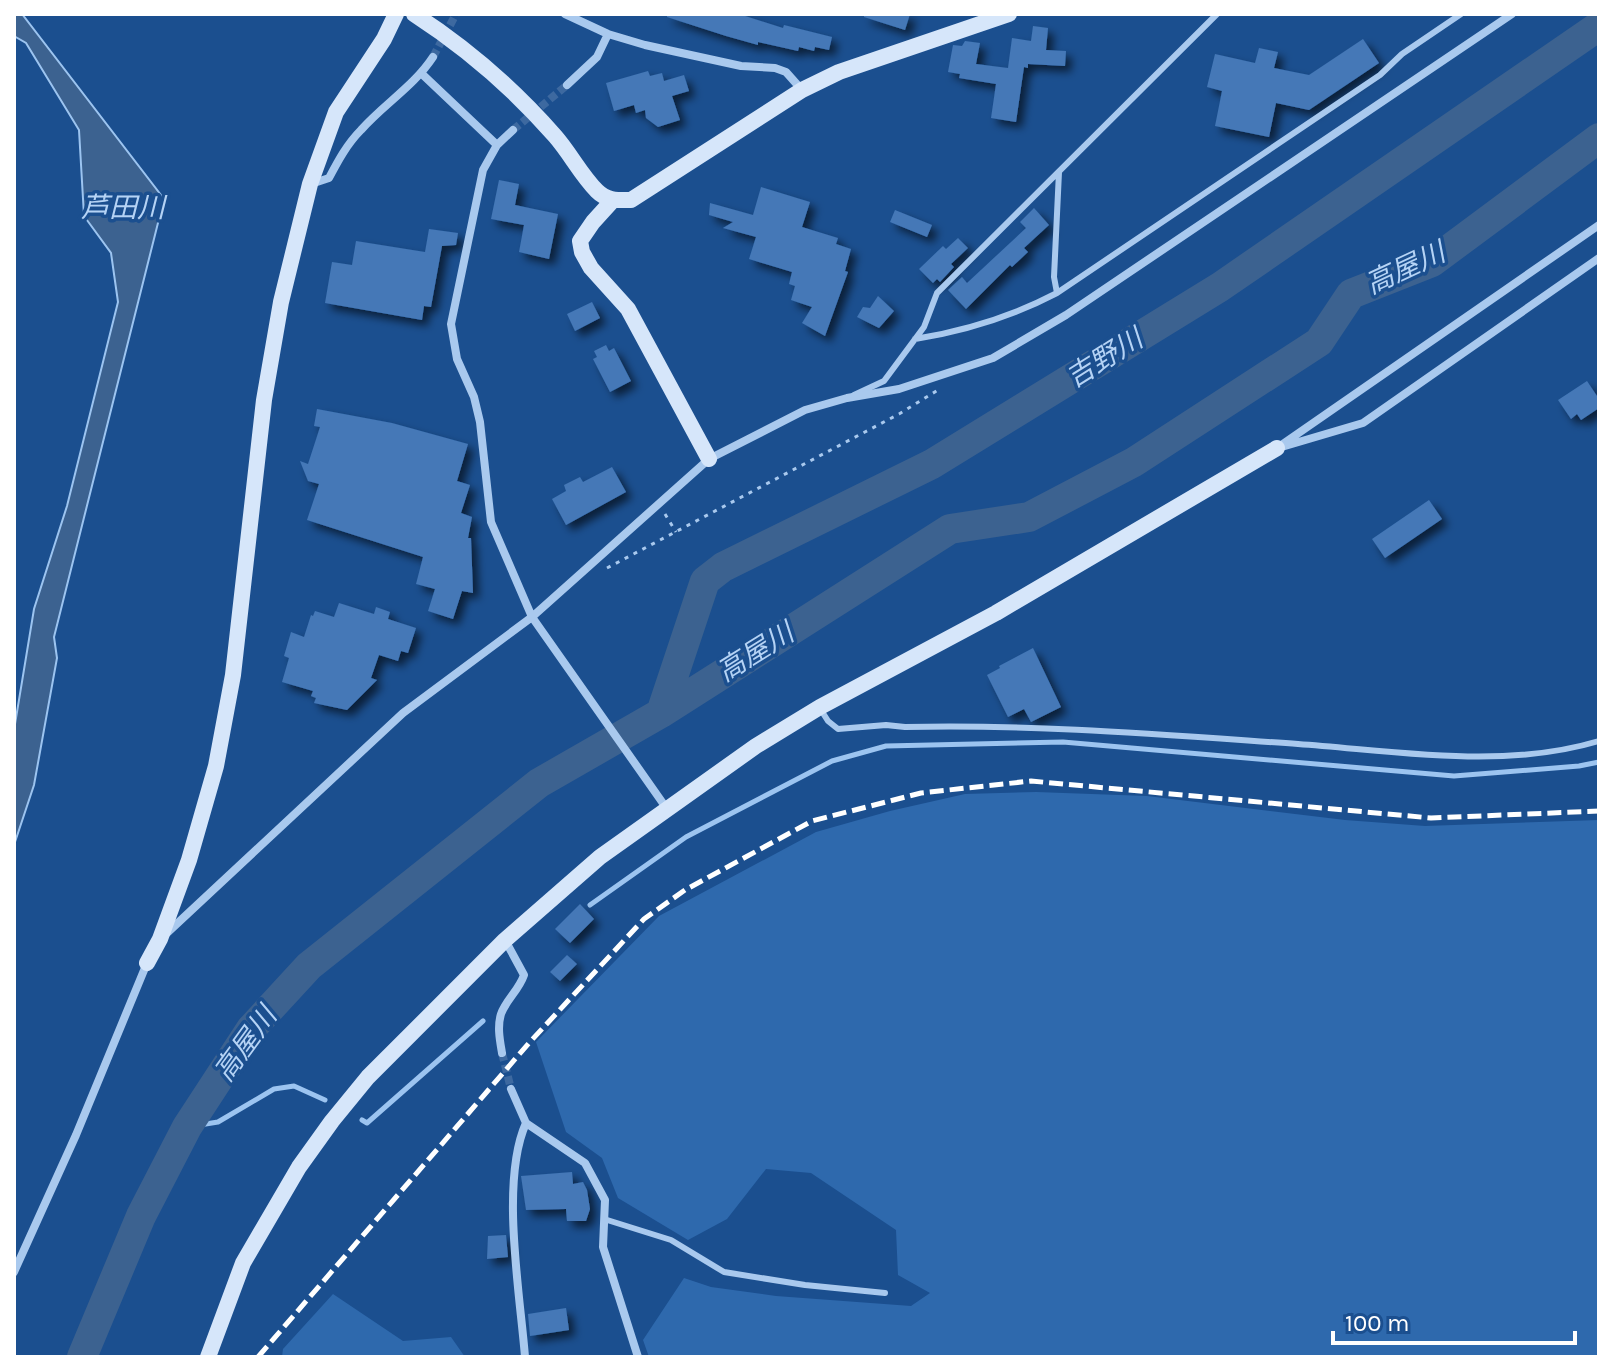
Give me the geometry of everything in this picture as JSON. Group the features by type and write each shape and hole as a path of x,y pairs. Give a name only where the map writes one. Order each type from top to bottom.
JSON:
{"street":[{"path":"14,1272 160,939 189,860 216,766 233,675 264,400 281,302 310,184 336,112 384,39 396,14"},
{"path":"414,14 460,44 506,83 557,138 598,192 613,200 631,200 802,90 839,72 1009,14"},
{"path":"565,14 608,34 696,58 775,68 786,72 802,90"},
{"path":"160,939 403,713 534,620 709,459 805,410 847,398 899,389 949,374 1005,351 1066,315 1512,14"},
{"path":"567,85 597,57 608,34"},
{"path":"310,184 329,178 342,153 362,128 422,74 433,57"},
{"path":"422,74 497,145"},
{"path":"513,130 497,145 483,170 451,324 457,359 474,397 480,422 491,522 534,620 668,810"},
{"path":"613,200 580,241 582,252 591,268 628,309 709,459"},
{"path":"208,1357 243,1263 299,1167 368,1077 505,940 600,857 756,746 820,707 996,613 1277,448 1599,225"},
{"path":"1277,448 1363,423 1599,258"},
{"path":"502,1053 499,1029 502,1012 520,988 524,975 505,940"},
{"path":"511,1089 526,1123 585,1163 605,1200 603,1247 638,1357"},
{"path":"525,1357 515,1214 519,1140 526,1123"}],"lane":[{"path":"847,398 884,381 924,327 937,293 1217,14"},
{"path":"915,339 984,322 1033,306 1057,293 1380,75 1402,54 1461,14"},
{"path":"1057,293 1054,277 1059,172"},
{"path":"820,707 828,721 838,729 886,725 1072,728 1460,756 1535,754 1573,749 1599,741"},
{"path":"604,1219 671,1240 724,1272 805,1285 885,1293"}],"path":[{"path":"606,569 939,390"},
{"path":"665,513 676,532"}],"shaded area":[{"path":"1036,792 1147,796 1345,820 1425,826 1599,820 1599,1357 649,1357 643,1340 684,1278 711,1287 776,1296 911,1306 930,1293 898,1275 896,1230 811,1173 766,1169 727,1219 688,1240 618,1198 602,1158 566,1132 536,1042 659,916 816,832 965,794"},
{"path":"333,1294 403,1341 451,1337 465,1357 282,1357 283,1349"}],"water":[{"name":"芦田川","path":"14,14 22,14 164,199 54,637 57,658 34,785 14,845 14,730 34,609 67,506 118,302 111,253 84,216 79,130 26,43 14,36"}],"building":[{"path":"667,14 739,14 783,28 784,25 832,37 829,50 815,47 814,51 799,47 798,51 726,36 667,17"},
{"path":"864,14 910,14 905,30 864,17"},
{"path":"1033,26 1048,28 1046,50 1066,51 1065,66 1028,64 1028,68 1024,67 1016,122 991,118 996,84 959,78 960,74 948,72 953,45 962,46 965,41 980,43 976,64 1008,68 1012,38 1031,41"},
{"path":"1363,39 1379,63 1309,110 1276,103 1269,137 1215,126 1222,91 1207,87 1215,54 1255,63 1259,48 1278,52 1274,68 1309,75"},
{"path":"648,71 650,76 662,73 664,81 684,75 689,91 672,96 680,120 658,127 646,118 645,110 636,113 634,105 614,111 606,83"},
{"path":"499,180 519,184 515,205 558,214 549,259 519,252 524,225 491,219"},
{"path":"761,187 810,202 802,227 838,238 836,244 851,249 845,271 848,272 825,336 802,323 812,307 791,300 795,286 789,284 792,272 749,259 756,237 723,228 733,222 709,215 710,203 753,215"},
{"path":"1034,208 1049,225 1024,248 1028,252 1012,267 1010,265 966,309 948,290 962,277 967,283 1026,228 1020,222"},
{"path":"895,210 932,225 927,237 890,222"},
{"path":"429,229 458,233 456,245 442,246 431,307 424,306 422,320 325,303 332,262 352,265 356,241 425,252"},
{"path":"958,238 968,248 951,264 954,267 940,282 937,279 933,283 919,269 943,246 946,249"},
{"path":"878,296 894,311 879,328 857,317 863,307 870,308"},
{"path":"592,302 600,318 575,331 567,314"},
{"path":"606,345 609,351 614,348 631,381 610,392 593,359 597,357 594,351"},
{"path":"1587,381 1599,399 1599,408 1581,420 1577,414 1571,419 1558,400"},
{"path":"317,409 392,423 468,444 457,481 470,485 461,513 472,517 468,538 471,538 473,593 462,591 453,619 428,611 435,589 416,584 423,557 307,520 319,484 308,481 300,461 308,464 320,427 314,426"},
{"path":"612,467 626,492 566,525 552,499 566,491 564,485 580,477 583,482"},
{"path":"1429,500 1442,519 1385,558 1372,539"},
{"path":"339,603 374,614 376,607 390,612 388,619 416,628 408,653 401,651 398,661 379,655 371,678 377,680 347,710 314,703 316,698 311,696 313,691 282,682 289,658 284,656 291,632 304,637 315,611 334,617"},
{"path":"1033,648 1061,707 1031,722 1024,709 1008,717 987,675"},
{"path":"580,904 594,919 570,943 555,929"},
{"path":"567,955 577,964 560,981 550,972"},
{"path":"572,1172 573,1184 583,1182 587,1190 590,1209 586,1221 567,1221 566,1209 526,1210 521,1176"},
{"path":"506,1235 508,1257 487,1259 488,1236"},
{"path":"566,1308 569,1330 530,1336 528,1314"}],"waterway":[{"name":"吉野川","path":"661,713 705,581 723,567 932,464 1220,287 1599,26"},
{"name":"高屋川","path":"82,1357 141,1216 187,1127 251,1029 309,966 539,783 661,713 950,529 1029,517 1134,462 1319,342 1351,294 1432,262 1599,138"},
{"path":"590,905 686,837 832,761 886,746 1063,742 1454,776 1599,762"},
{"path":"362,1120 367,1123 483,1021"},
{"path":"187,1127 218,1122 274,1089 294,1086 325,1100"}],"tunnel":[{"path":"433,57 456,14"},
{"path":"513,130 567,85"},
{"path":"502,1053 511,1089"}],"railway":[{"path":"258,1357 529,1043 644,919 685,890 812,821 921,793 1031,781 1431,818 1599,811"}]}
